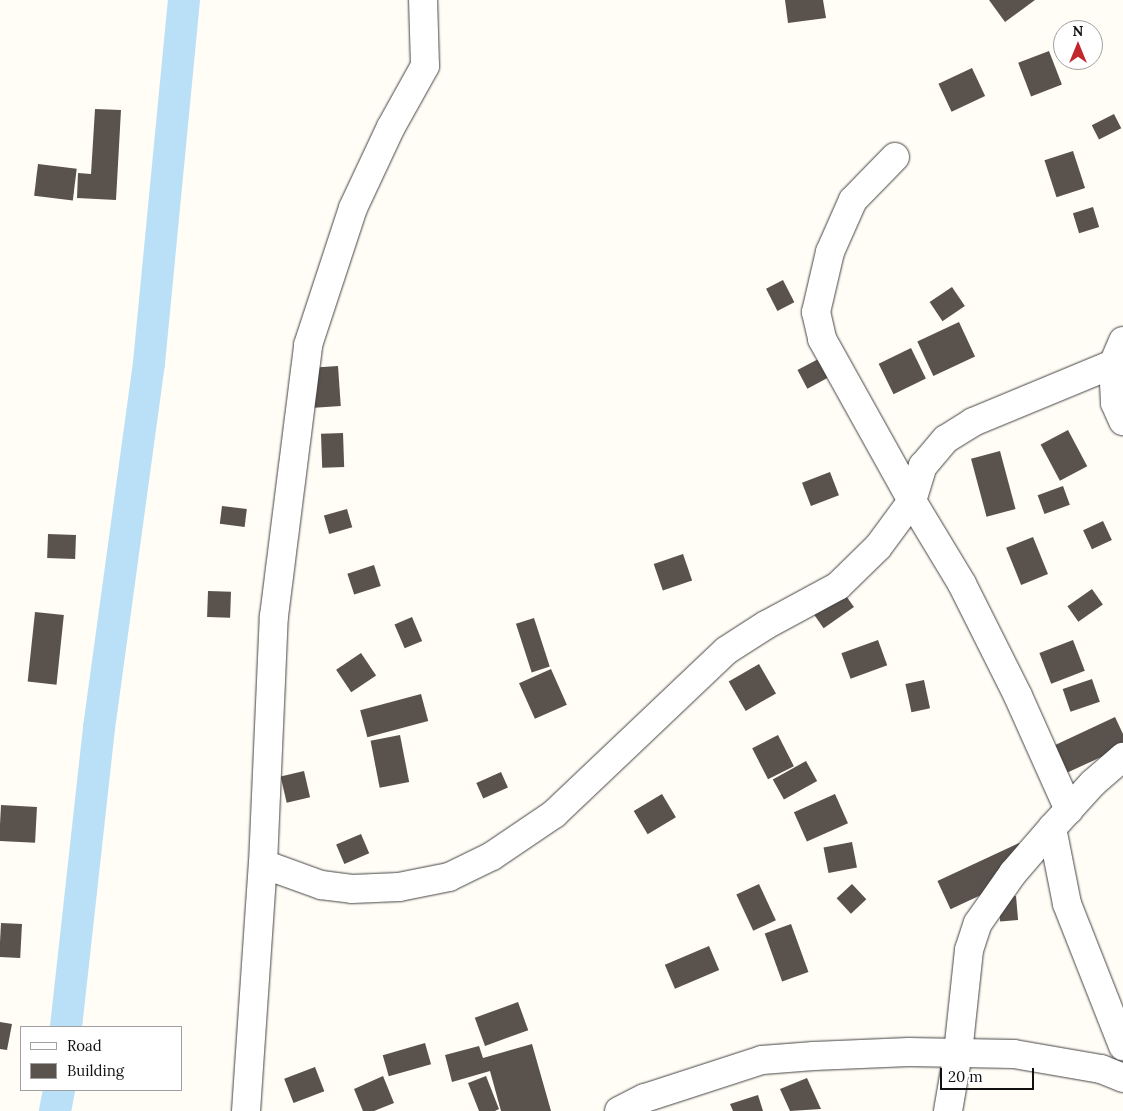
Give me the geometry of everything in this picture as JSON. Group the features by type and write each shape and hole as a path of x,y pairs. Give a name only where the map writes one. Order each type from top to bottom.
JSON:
{"street":[{"path":"246,1111 263,864 274,616 308,345 353,208 391,127 425,66 423,0"},
{"path":"895,157 853,200 830,252 816,312 822,339 912,501 962,584 1018,696 1061,819 1067,904 1123,1046"},
{"path":"263,864 321,885 352,889 398,887 449,877 492,856 554,814 727,650 766,625 838,586 878,547 912,501 923,466 946,439 974,422 1118,352 1115,403 1123,421"},
{"path":"948,1111 958,1053 969,950 978,923 1013,874 1061,819 1093,783 1123,757"},
{"path":"619,1111 645,1098 762,1060 910,1052 1014,1054 1101,1069 1123,1078"}],"building":[{"path":"785,0 823,0 826,18 788,23"},
{"path":"989,0 1035,0 1005,22"},
{"path":"1049,51 1053,61 1053,70 1056,70 1062,85 1031,96 1018,63"},
{"path":"972,68 985,96 952,112 938,84"},
{"path":"95,109 121,110 116,200 77,198 78,173 91,174"},
{"path":"1114,114 1121,128 1099,140 1092,125"},
{"path":"1073,151 1085,188 1057,197 1044,160"},
{"path":"38,164 77,169 73,201 34,196"},
{"path":"1093,207 1099,227 1079,233 1073,213"},
{"path":"783,280 794,302 777,311 766,289"},
{"path":"952,287 965,306 942,321 930,302"},
{"path":"959,322 975,356 933,376 917,341"},
{"path":"911,348 926,379 894,394 879,364"},
{"path":"824,356 834,375 807,389 798,370"},
{"path":"338,366 341,406 307,408 304,368"},
{"path":"1068,430 1087,466 1060,481 1041,445"},
{"path":"343,433 344,467 322,468 321,434"},
{"path":"1000,451 1016,509 987,517 971,459"},
{"path":"830,472 839,495 811,506 802,483"},
{"path":"1063,486 1070,505 1044,514 1038,495"},
{"path":"222,506 247,509 245,527 220,524"},
{"path":"347,509 352,527 329,534 324,516"},
{"path":"1103,521 1112,540 1092,549 1083,530"},
{"path":"48,534 76,535 75,559 47,558"},
{"path":"1033,537 1048,574 1021,585 1006,548"},
{"path":"683,554 692,580 663,591 654,564"},
{"path":"374,565 381,586 354,595 347,574"},
{"path":"835,580 854,607 824,628 805,601"},
{"path":"1092,589 1103,605 1078,622 1067,606"},
{"path":"208,591 231,592 230,618 207,617"},
{"path":"35,612 64,615 57,685 28,682"},
{"path":"412,617 422,641 405,648 395,624"},
{"path":"534,618 550,667 532,672 516,624"},
{"path":"878,640 887,665 851,679 841,653"},
{"path":"1073,640 1085,671 1051,684 1039,653"},
{"path":"361,653 376,675 351,692 336,670"},
{"path":"759,664 776,693 746,711 729,682"},
{"path":"551,669 567,705 535,719 519,683"},
{"path":"1092,679 1100,702 1071,712 1063,689"},
{"path":"924,680 930,708 911,712 905,684"},
{"path":"421,694 428,721 367,737 360,710"},
{"path":"1115,717 1123,734 1123,747 1049,781 1036,754"},
{"path":"400,735 409,782 380,788 371,741"},
{"path":"778,735 794,766 768,779 752,748"},
{"path":"806,761 817,781 784,800 773,779"},
{"path":"304,771 310,797 287,803 281,776"},
{"path":"501,772 508,788 483,799 476,783"},
{"path":"662,794 676,817 648,834 634,811"},
{"path":"835,794 848,823 807,842 794,812"},
{"path":"1,805 37,807 35,843 0,841"},
{"path":"361,834 369,853 344,864 336,845"},
{"path":"852,842 857,868 828,873 824,848"},
{"path":"1019,843 1032,871 951,909 937,881"},
{"path":"759,884 776,920 753,931 736,895"},
{"path":"852,884 866,899 851,914 837,898"},
{"path":"1016,896 1018,920 1000,921 998,898"},
{"path":"1,923 22,924 20,958 0,957"},
{"path":"791,924 808,972 782,982 765,934"},
{"path":"709,946 719,970 675,989 665,965"},
{"path":"518,1002 528,1030 485,1046 475,1018"},
{"path":"0,1022 12,1024 7,1050 0,1049"},
{"path":"425,1043 431,1064 389,1076 383,1055"},
{"path":"532,1044 551,1111 501,1111 490,1071 452,1082 445,1055 479,1046 483,1058"},
{"path":"315,1067 324,1091 294,1103 284,1079"},
{"path":"383,1076 394,1103 374,1111 363,1111 354,1089"},
{"path":"486,1076 499,1109 495,1111 479,1111 468,1083"},
{"path":"807,1078 821,1109 790,1111 780,1089"},
{"path":"758,1095 763,1111 733,1111 730,1104"}],"waterway":[{"path":"66,1026 99,728 149,363 184,0"},
{"path":"55,1111 59,1091"}]}
